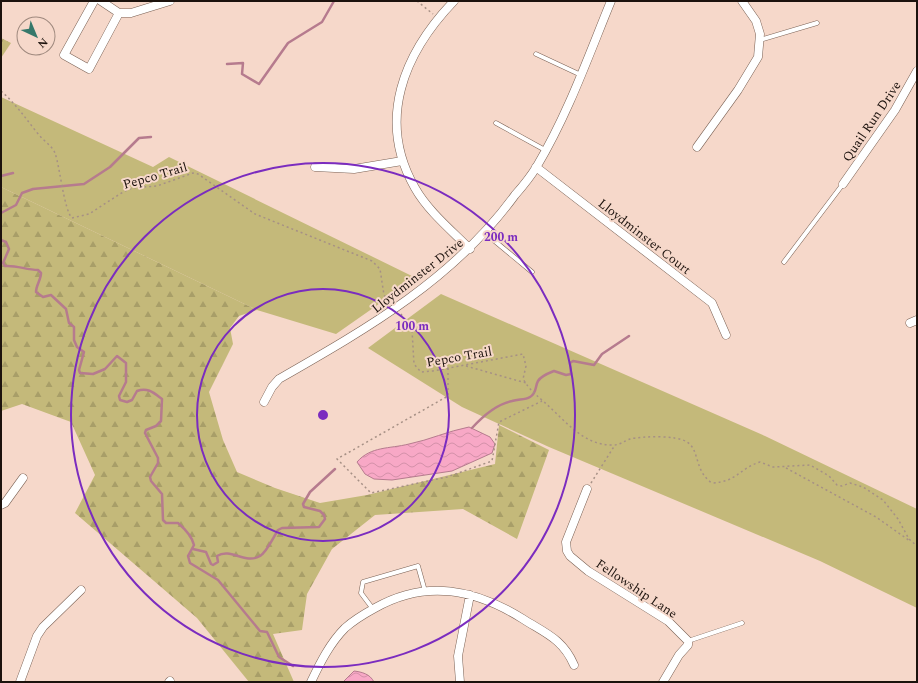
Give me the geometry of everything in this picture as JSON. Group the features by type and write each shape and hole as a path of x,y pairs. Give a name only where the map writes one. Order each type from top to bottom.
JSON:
{"street":[{"path":"94,1 64,55 89,69 119,13"},
{"path":"101,1 119,13 131,13 170,1"},
{"path":"454,1 442,14 416,50 402,81 396,106 396,126 402,162 415,189 433,212 470,249"},
{"name":"Lloydminster Drive","path":"264,402 272,387 280,379 368,328 434,280 470,249 500,216 536,167 565,114 611,1"},
{"path":"697,147 738,90 758,57 760,34 756,21 742,1"},
{"name":"Quail Run Drive","path":"843,184 895,110 917,71"},
{"path":"315,167 354,169 402,162"},
{"name":"Lloydminster Court","path":"536,167 712,304 726,335"},
{"path":"1,505 5,502 23,478"},
{"name":"Fellowship Lane","path":"587,489 566,542 567,551 570,556 588,571 668,621 688,641"},
{"path":"20,682 37,636 42,627 81,590"},
{"path":"311,682 327,651 344,629 358,617 392,598 436,590 470,595 506,608 558,641 568,651 574,665"},
{"path":"460,682 458,656 470,595"},
{"path":"663,682 679,655 688,645 688,641"}],"lane":[{"path":"759,40 817,23"},
{"path":"536,54 581,75"},
{"path":"496,123 546,150"},
{"path":"784,262 843,184"},
{"path":"485,232 532,272"},
{"path":"373,609 361,593 363,582 418,566 425,591"},
{"path":"688,641 742,623"}],"path":[{"path":"418,1 434,15"},
{"name":"Pepco Trail","path":"1,91 20,108 39,135 54,151 58,162 67,208 72,218 89,214 132,188 157,186 193,173 198,174 255,214 372,261 380,269 384,295 397,308 412,330 412,354 416,368 421,372 523,354 526,366 523,379 526,383"},
{"path":"464,365 526,383 530,391 543,401 572,429 585,438 601,444 615,446"},
{"path":"448,368 448,396 337,460 371,493 447,477 492,461 499,422 543,401"},
{"path":"587,489 615,446 630,439 672,437 688,442 692,447 699,469 712,483 727,481 739,475 750,466 760,462 772,467 784,468 810,465 829,476 837,485 842,486 850,483 863,487 883,500 898,519 909,539 916,545"},
{"path":"784,468 876,517 916,545"}],"green space":[{"path":"1,38 11,43 1,58"},
{"path":"1,97 153,167 169,157 416,278 336,334 257,310 1,187"},
{"path":"1,187 257,310 239,316 230,328 233,344 209,392 223,440 237,472 275,488 320,503 367,495 495,464 499,425 549,450 517,539 463,509 375,515 332,549 307,594 302,630 273,634 294,682 249,682 197,618 75,513 95,475 71,422 22,404 1,411"},
{"path":"441,294 765,436 917,509 917,608 820,561 549,447 462,407 368,348"}],"water":[{"path":"469,427 490,437 495,444 492,453 452,471 392,480 374,479 365,474 357,462 368,453 374,451 402,446"},
{"path":"354,671 366,674 374,682 343,682"}],"waterway":[{"path":"227,64 243,63 242,74 259,84 288,43 322,22 334,1"},
{"path":"1,213 16,205 22,193 33,189 84,184 110,167 139,138 151,137"},
{"path":"1,176 13,173"},
{"path":"1,240 6,242 9,249 3,263 5,266 38,270 41,273 41,276 36,292 43,297 51,295 66,309 69,323 74,327 74,340 77,347 84,352 79,370 80,373 93,374 105,369 117,356 126,363 126,382 119,396 120,400 127,402 132,400 137,391 141,390 151,391 162,399 161,421 156,426 146,430 145,433 158,458 158,463 150,477 151,481 162,494 163,520 166,523 178,523 186,530 194,545 188,556 190,563 218,580 260,631 267,632 279,657 293,666"},
{"path":"472,428 485,415 495,408 512,401 530,397 535,391 538,381 545,375 554,371 566,375 571,374 570,363 573,361 594,365 602,354 629,336"},
{"path":"193,549 206,552 211,564 213,565 218,562 217,556 222,554 228,553 249,559 263,554 278,530 282,528 319,527 325,519 324,515 320,511 304,507 303,504 310,492 335,469"}]}
